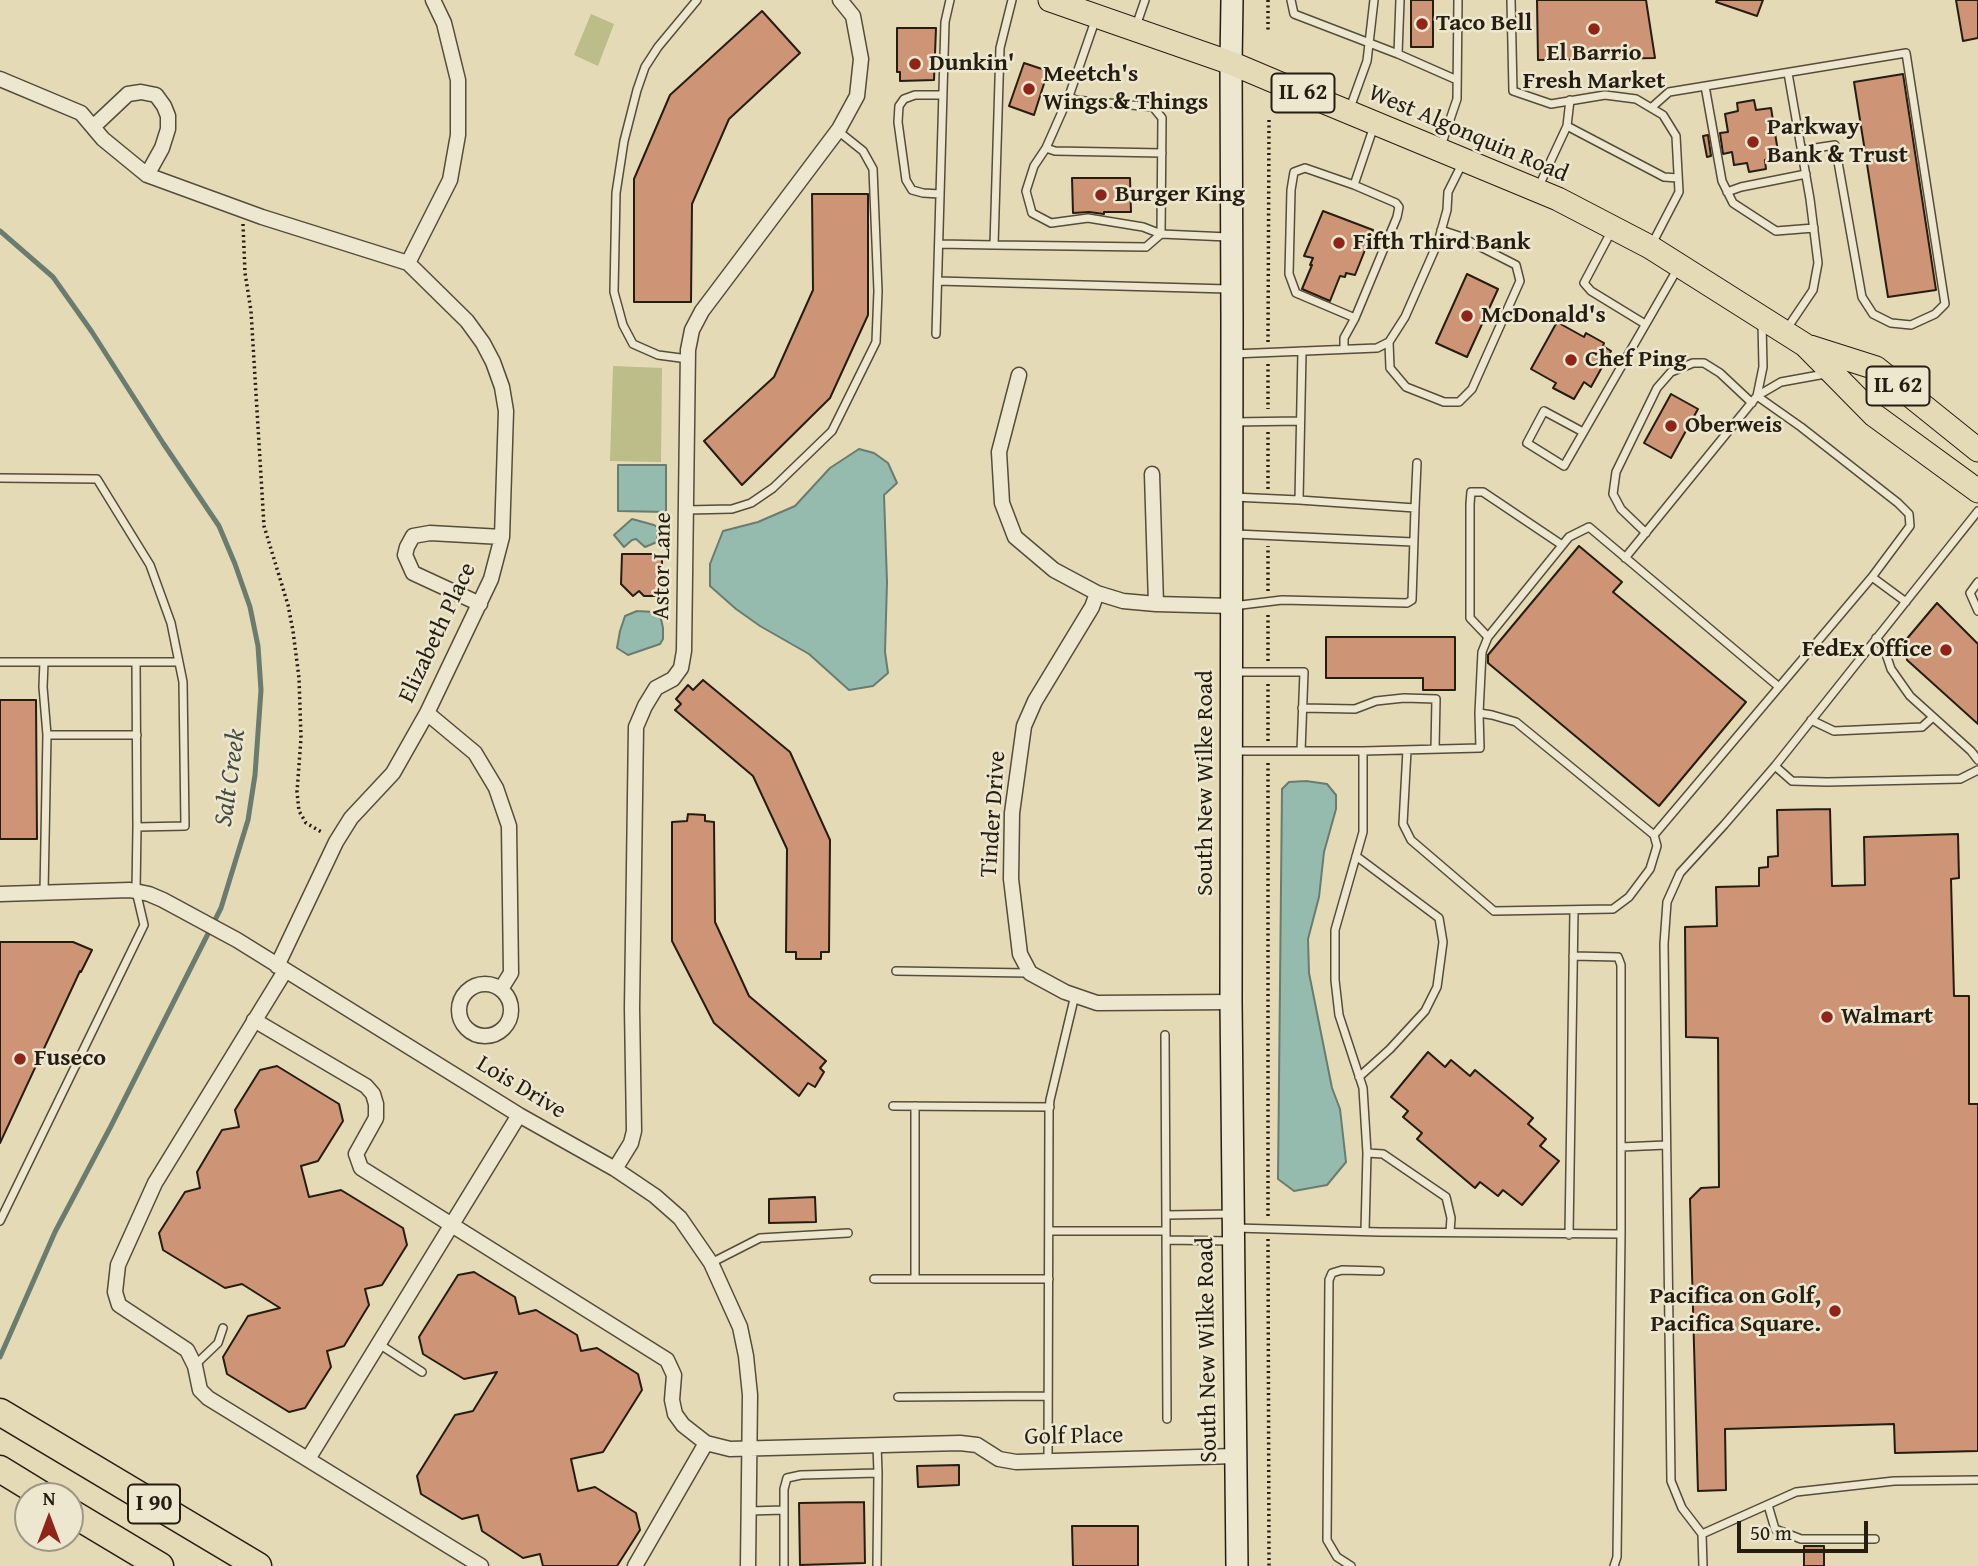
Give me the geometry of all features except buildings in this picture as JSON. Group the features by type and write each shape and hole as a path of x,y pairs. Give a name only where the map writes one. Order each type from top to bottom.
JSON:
{"highway":[{"name":"I 90","path":"0,1412 258,1566"},
{"path":"0,1469 21,1482"},
{"name":"I 90","path":"84,1520 160,1566"}],"main road":[{"name":"South New Wilke Road","path":"1232,0 1231,1002 1237,1566"},
{"name":"West Algonquin Road","path":"1063,2 1231,63 1537,190 1650,247 1805,345 1874,415 1978,491"},
{"name":"West Algonquin Road","path":"1805,345 1876,368 1978,450"}],"street":[{"path":"408,264 450,180 458,135 458,80 444,23 433,0"},
{"name":"Astor Lane","path":"615,1168 631,1143 634,1131 632,1008 636,727 656,688 673,679 681,668 685,639 688,359 692,330 702,311 838,131 857,96 861,59 853,16 840,0"},
{"name":"Elizabeth Place","path":"0,79 80,113 103,139 147,175 242,210 408,264 467,321 483,343 502,387 506,411 502,537 491,579 480,604 427,713 393,773 351,818 337,842 281,968 254,1020 155,1182 118,1265 115,1292 119,1305 187,1350 195,1366"},
{"path":"93,127 128,94 141,92 156,95 168,116 168,129 162,148 147,175"},
{"path":"1018,375 999,452 1002,503 1015,537 1054,569 1097,593 1123,601 1232,606"},
{"path":"1153,474 1156,604"},
{"path":"480,604 413,573 405,555 407,547 413,536 430,533 502,537"},
{"name":"Tinder Drive","path":"1030,973 1020,954 1011,878 1012,813 1024,726 1035,701 1097,593"},
{"path":"427,713 475,753 496,788 509,826 510,974 500,989"},
{"name":"Lois Drive","path":"0,894 136,891 163,900 237,940 519,1115 615,1168 656,1196 680,1218 712,1263 740,1327 750,1395 748,1566"},
{"path":"1030,973 1065,992 1097,1003 1231,1002"},
{"path":"254,1020 366,1086 373,1094 376,1118 356,1154 361,1168 667,1360 674,1375 672,1400 675,1414 706,1443 635,1566"},
{"path":"309,1459 519,1115"},
{"path":"195,1366 200,1390 208,1398 481,1566"},
{"name":"Golf Place","path":"706,1443 730,1449 960,1443 977,1445 999,1459 1016,1462 1236,1456"}],"lane":[{"path":"688,359 658,355 633,344 623,325 614,292 616,193 624,141 645,67 697,0"},
{"path":"936,334 946,22 950,0"},
{"path":"994,245 1000,48 1012,0"},
{"path":"1135,30 1145,0"},
{"path":"1292,0 1294,14 1457,80"},
{"path":"1349,112 1367,61 1374,0"},
{"path":"1398,54 1400,0"},
{"path":"1439,150 1457,99 1458,0"},
{"path":"1511,0 1513,91 1550,104 1605,95 1636,99 1663,115 1676,136 1679,192 1650,247"},
{"path":"1096,16 1069,96 1046,148 1034,166 1026,191 1032,213 1051,223 1088,218 1143,227 1161,234 1232,237"},
{"path":"1651,108 1670,92 1906,53 1945,304 1935,314 1912,325 1891,323 1873,314 1862,297 1835,145 1802,150"},
{"path":"1784,332 1813,290 1818,263 1788,73"},
{"path":"1705,86 1721,181 1734,203 1776,232 1814,228"},
{"path":"940,194 912,190 905,180 898,122 899,106 904,99 915,95 943,95"},
{"path":"939,244 1146,247 1161,234 1162,118 1153,107 1075,100 1069,96"},
{"path":"1537,190 1567,126 1570,100"},
{"path":"1354,186 1375,123"},
{"path":"1567,126 1664,177 1678,178"},
{"path":"686,510 732,509 751,503 773,488 831,431 876,342 873,169 863,151 838,131"},
{"path":"1046,148 1055,151 1162,153"},
{"path":"1441,230 1516,265 1520,281 1472,389 1459,402 1444,402 1406,387 1390,368 1390,342 1405,317 1438,242 1441,230 1447,210 1448,192 1464,160"},
{"path":"1344,349 1344,338 1355,318 1397,218 1399,207 1396,203 1305,168 1294,172 1291,190 1289,274 1296,293 1355,318"},
{"path":"1727,192 1806,174"},
{"path":"1613,228 1584,283 1591,291 1645,324"},
{"path":"1583,432 1544,411 1527,443 1564,466 1680,264"},
{"path":"938,281 1232,289"},
{"path":"1625,558 1757,396 1763,367 1762,317"},
{"path":"1232,354 1377,348 1390,342"},
{"path":"1298,500 1302,351"},
{"path":"1646,533 1621,509 1613,494 1616,472 1657,388 1671,372 1693,363 1703,363 1720,373 1752,403"},
{"path":"1757,396 1781,382 1832,372"},
{"path":"1654,835 1872,577 1910,526 1909,514 1898,503 1811,434 1757,396"},
{"path":"1232,422 1300,421"},
{"path":"1232,606 1282,600 1408,603 1412,600 1418,463"},
{"path":"0,478 97,479 150,565 171,622 183,682 185,825 137,827"},
{"path":"1488,637 1471,618 1471,492 1483,492 1562,545"},
{"path":"1232,497 1415,508"},
{"path":"1703,1566 1702,1534 1682,1508 1671,1481 1665,1145 1664,944 1667,902 1680,873 1775,765 1978,511"},
{"path":"1232,751 1480,748 1482,652 1488,637 1569,537 1589,527 1780,687"},
{"path":"1232,534 1413,542"},
{"path":"1872,577 1906,602"},
{"path":"1978,582 1970,593 1978,611"},
{"path":"1876,638 1884,648 1891,669 1910,696 1971,751 1978,761"},
{"path":"0,662 179,662"},
{"path":"44,662 47,735 44,893"},
{"path":"0,1221 144,925 136,891 136,662"},
{"path":"1232,672 1304,672 1300,751"},
{"path":"1303,708 1355,709 1377,701 1436,699 1435,749"},
{"path":"1407,750 1403,824 1411,840 1494,911 1613,909 1629,897 1650,869 1657,846 1654,835 1516,722 1479,713"},
{"path":"1811,720 1834,731 1922,727 1933,717"},
{"path":"47,735 137,735"},
{"path":"1363,751 1363,832 1335,930 1335,980 1339,1015 1363,1088 1367,1153 1365,1231"},
{"path":"1775,765 1792,781 1827,782 1960,779 1978,770"},
{"path":"1356,856 1438,918 1443,942 1437,986 1425,1011 1390,1049 1359,1077"},
{"path":"1569,1235 1574,910"},
{"path":"1573,956 1618,957 1621,965 1621,1234 1617,1557 1614,1566"},
{"path":"896,971 1030,973"},
{"path":"1048,1461 1050,1107 1075,995"},
{"path":"1165,1035 1167,1419"},
{"path":"893,1106 1050,1107"},
{"path":"915,1106 915,1279"},
{"path":"1621,1147 1665,1145"},
{"path":"1367,1153 1383,1154 1446,1197 1451,1218 1450,1232"},
{"path":"1166,1215 1233,1228"},
{"path":"1049,1231 1166,1235 1233,1228 1621,1234"},
{"path":"712,1263 760,1238 848,1233"},
{"path":"1351,1566 1337,1557 1327,1539 1328,1280 1332,1273 1342,1270 1380,1271"},
{"path":"874,1279 1049,1279"},
{"path":"195,1366 218,1343 223,1328"},
{"path":"379,1344 422,1372"},
{"path":"898,1396 1048,1396"},
{"path":"877,1445 877,1566"},
{"path":"784,1566 783,1489 787,1478 801,1475 877,1473"},
{"path":"1702,1534 1796,1492 1894,1481 1978,1480"},
{"path":"1768,1505 1775,1529 1801,1539 1875,1539"},
{"path":"749,1511 784,1510"}],"path":[{"path":"1268,0 1268,33"},
{"path":"1268,498 1269,120"},
{"path":"242,210 264,526 288,605 299,678 299,811 306,823 337,842"},
{"path":"1268,536 1269,1566"}],"green space":[{"path":"591,14 614,24 598,66 574,55"},
{"path":"613,366 662,368 661,462 610,461"}],"water":[{"path":"859,449 874,453 888,463 897,483 884,495 887,582 885,652 888,673 873,686 849,690 809,654 760,626 710,586 710,564 723,531 758,522 795,506 830,468"},
{"path":"618,465 666,465 666,512 618,511"},
{"path":"632,519 657,527 657,542 645,547 636,539 624,547 614,535"},
{"path":"637,611 654,612 661,619 663,639 660,644 628,655 617,648 620,631 625,616"},
{"path":"1289,782 1327,784 1336,795 1336,809 1324,852 1319,897 1308,939 1309,973 1332,1088 1340,1109 1346,1162 1327,1185 1294,1191 1278,1179 1282,789"}],"waterway":[{"name":"Salt Creek","path":"0,231 53,277 219,526 250,607 258,646 261,690 255,775 248,820 221,908 55,1232 0,1357"}],"place":[{"name":"Taco Bell","path":"1422,24"},
{"name":"El Barrio Fresh Market","path":"1594,29"},
{"name":"Dunkin'","path":"915,64"},
{"name":"Meetch's Wings & Things","path":"1029,89"},
{"name":"Parkway Bank & Trust","path":"1753,142"},
{"name":"Burger King","path":"1101,195"},
{"name":"Fifth Third Bank","path":"1339,243"},
{"name":"McDonald's","path":"1467,316"},
{"name":"Chef Ping","path":"1571,360"},
{"name":"Oberweis","path":"1671,426"},
{"name":"FedEx Office","path":"1946,650"},
{"name":"Walmart","path":"1827,1017"},
{"name":"Fuseco","path":"20,1059"},
{"name":"Pacifica on Golf, Pacifica Square.","path":"1835,1311"}]}
